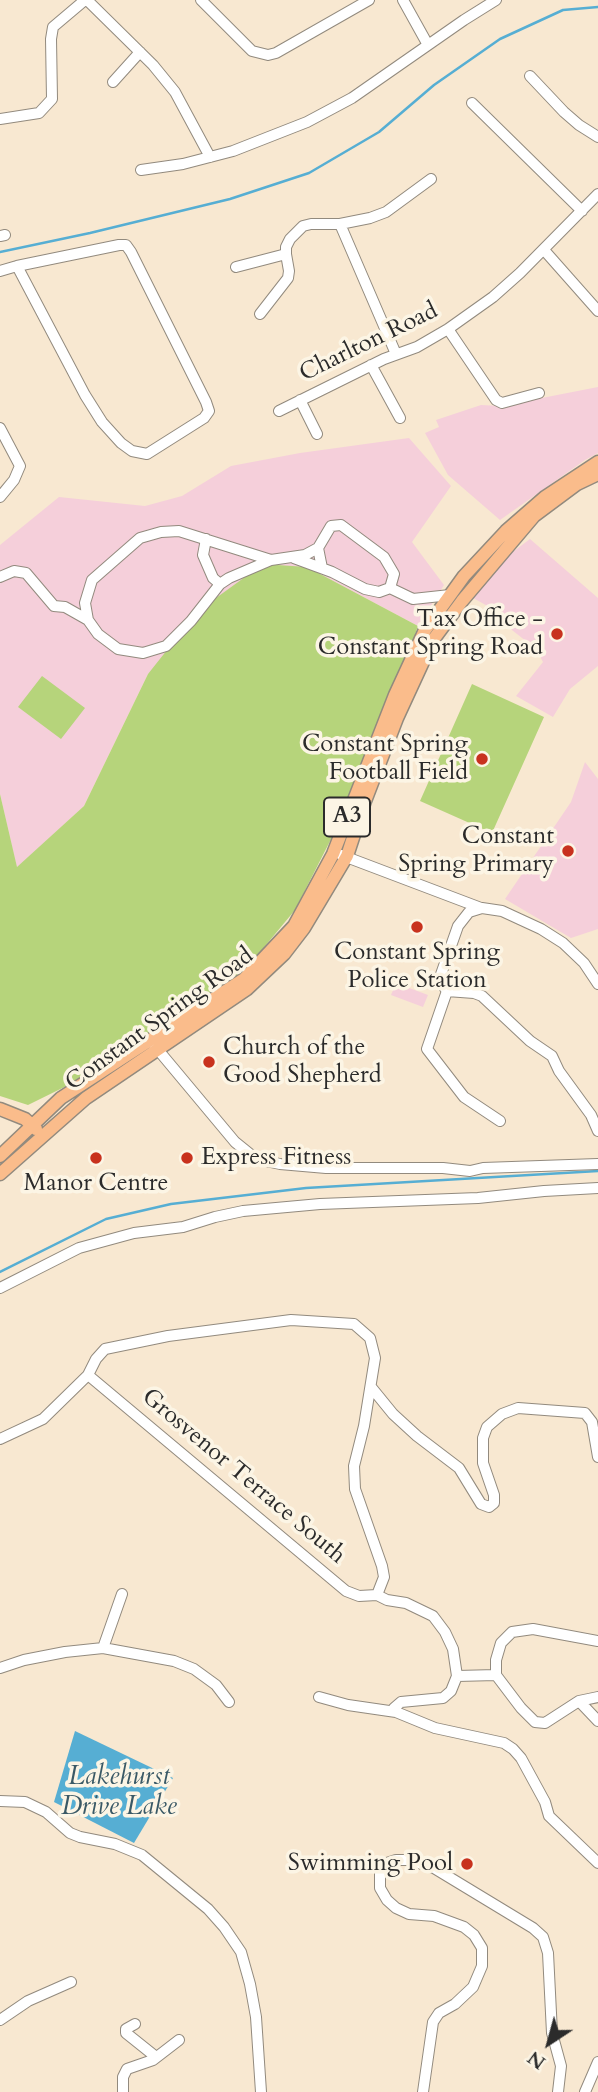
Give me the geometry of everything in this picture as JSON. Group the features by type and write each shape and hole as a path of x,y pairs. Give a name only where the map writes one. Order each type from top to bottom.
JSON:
{"main road":[{"name":"Constant Spring Road","path":"0,1174 86,1098 244,979 294,926 333,854 395,695 425,630 464,576 522,516 545,497 598,462"},
{"name":"Constant Spring Road","path":"0,1156 61,1098 111,1064 154,1046 247,989 284,954 304,928 347,856 365,800 397,718 433,640 534,516 578,484 598,474"},
{"path":"0,1109 32,1125 43,1135"}],"street":[{"path":"0,119 39,113 52,99 53,27 86,0 140,51 176,92 210,157"},
{"path":"201,0 252,51 268,55 369,0"},
{"path":"403,0 428,45"},
{"path":"141,170 210,157 280,134 307,122 352,98 496,0"},
{"path":"113,82 140,51"},
{"path":"530,76 571,118 598,137"},
{"path":"472,103 582,211"},
{"path":"260,314 288,278 286,247 303,226 340,224 370,218 386,212 431,179"},
{"name":"Charlton Road","path":"279,411 371,365 417,347 448,329 493,298 598,194"},
{"path":"340,224 396,354"},
{"path":"0,271 17,266 126,245 206,402 209,411 204,418 147,454 132,451 121,443 102,422 85,395 17,266"},
{"path":"544,250 598,311"},
{"path":"236,267 286,254"},
{"path":"448,329 496,400 510,401 538,393"},
{"path":"371,365 400,418"},
{"path":"300,400 317,435"},
{"path":"0,428 20,466 14,480 0,497"},
{"path":"0,577 14,571 26,573 54,606 65,607 88,620 98,634 118,649 143,653 166,646 191,621 220,584 271,560 293,557 318,548 331,526 341,525 384,557 394,574 390,588"},
{"path":"88,620 86,592 92,580 140,538 160,532 179,531 271,560"},
{"path":"206,539 203,555 213,578 220,584"},
{"path":"318,548 322,568"},
{"path":"293,557 365,589 379,592 390,588 413,599 450,595"},
{"path":"65,607 86,592"},
{"path":"333,854 347,856 482,908 502,911 541,929 563,943 584,963 598,984"},
{"path":"482,908 469,912 458,926 439,980 447,991 482,996 530,1041 552,1056 559,1071 591,1115 598,1131"},
{"path":"447,991 426,1049 464,1097 500,1121"},
{"path":"154,1046 235,1142 256,1159 326,1168 443,1168 470,1171 483,1168 598,1164"},
{"path":"0,1288 79,1248 134,1233 183,1227 243,1212 320,1203 478,1198 598,1188"},
{"path":"0,1439 43,1419 88,1375 105,1349 168,1336 291,1320 354,1324 370,1338 375,1357 354,1466 355,1489 384,1577 377,1595"},
{"name":"Grosvenor Terrace South","path":"88,1375 346,1591 359,1596 377,1595 387,1600 406,1603 433,1616 445,1632 453,1650 457,1676"},
{"path":"371,1387 409,1429 459,1468 481,1504 489,1507 494,1503 494,1495 483,1463 483,1438 487,1427 502,1415 517,1408 585,1413 592,1422 598,1457"},
{"path":"103,1648 122,1594"},
{"path":"598,1641 533,1629 512,1632 501,1643 496,1660 496,1675 535,1722 545,1723 579,1701 598,1697"},
{"path":"0,1668 65,1652 103,1648 174,1661 194,1669 216,1685 229,1702"},
{"path":"396,1712 394,1708 401,1702 443,1698 451,1691 457,1676 496,1675"},
{"path":"319,1697 348,1705 396,1712 435,1728 505,1743 513,1749 539,1791 550,1816 598,1863"},
{"path":"579,1701 598,1721"},
{"path":"0,1801 25,1802 46,1812 70,1833 115,1844 142,1855 208,1909 241,1952 256,2017 261,2092"},
{"path":"423,2092 433,2022 439,2013 455,2004 473,1987 482,1966 482,1948 474,1935 464,1927 434,1916 410,1914 396,1908 387,1900 380,1888 380,1874 387,1863 396,1860 420,1862 434,1868 544,1937 548,1953 552,2032 561,2066 558,2092"},
{"path":"0,2020 27,2001 71,1982"},
{"path":"135,2024 126,2029 126,2033 156,2057"},
{"path":"123,2092 123,2077 127,2069 156,2057 179,2039"},
{"path":"585,2092 598,2062"}],"shaded area":[{"path":"598,387 598,453 500,520 448,475 425,433 439,427 436,420 481,405 501,406"},
{"path":"409,438 451,486 412,542 444,585 418,626 307,567 148,674 84,806 17,868 0,794 0,545 59,497 145,506 182,496 231,466 300,453"},
{"name":"Tax Office - Constant Spring Road","path":"530,539 598,598 598,666 570,689 553,717 516,696 543,662 536,649 498,619 491,608 466,594 469,585"},
{"name":"Constant Spring Primary","path":"585,762 598,779 598,929 571,938 505,899 571,802"},
{"path":"396,983 428,995 423,1007 391,995"}],"green space":[{"path":"263,564 307,567 418,626 378,741 358,786 295,910 246,969 161,1026 111,1064 28,1105 0,1096 0,794 17,867 84,806 148,674 198,611"},
{"path":"42,676 85,708 61,739 18,707"},
{"name":"Constant Spring Football Field","path":"472,684 544,717 492,833 420,801"}],"water":[{"name":"Lakehurst Drive Lake","path":"75,1731 173,1778 134,1843 54,1802"}],"waterway":[{"path":"0,252 230,199 309,173 379,132 434,85 500,39 563,10 598,7"},
{"path":"0,1272 106,1219 171,1204 306,1188 598,1171"}],"place":[{"name":"Tax Office - Constant Spring Road","path":"557,634"},
{"name":"Constant Spring Football Field","path":"482,759"},
{"name":"Constant Spring Primary","path":"568,851"},
{"name":"Constant Spring Police Station","path":"417,927"},
{"name":"Church of the Good Shepherd","path":"209,1062"},
{"name":"Manor Centre","path":"96,1158"},
{"name":"Express Fitness","path":"187,1158"},
{"name":"Swimming Pool","path":"467,1864"}]}
